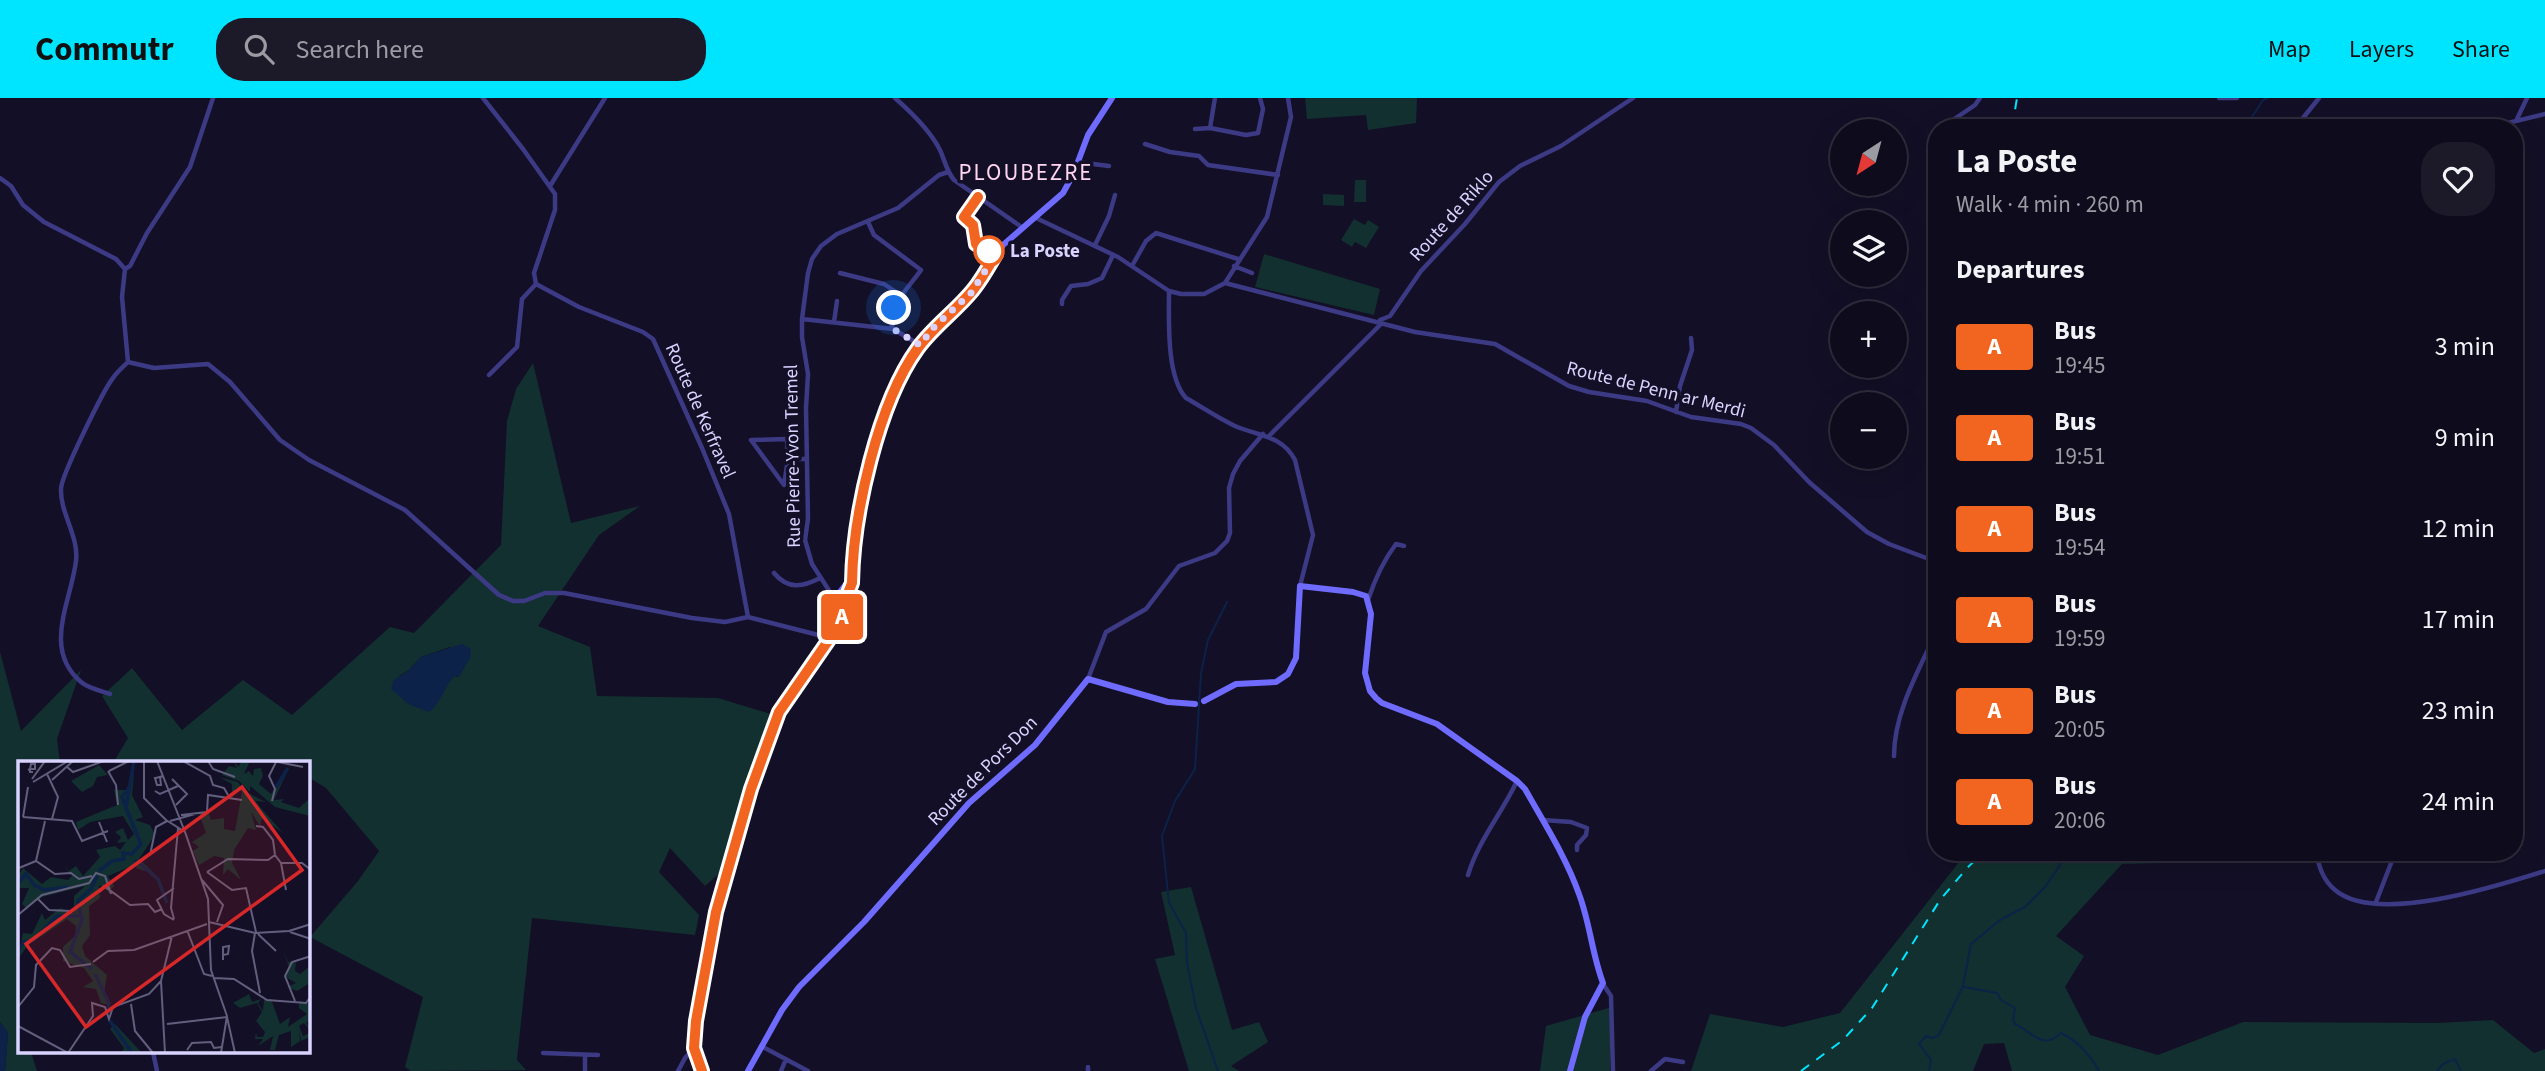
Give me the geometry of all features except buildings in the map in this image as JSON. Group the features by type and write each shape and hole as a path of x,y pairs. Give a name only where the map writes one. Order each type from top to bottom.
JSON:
{"street":[{"path":"125,269 130,266 147,233 190,167 213,98"},
{"path":"483,98 550,186 556,205 534,274 536,284 522,299 517,347 489,375"},
{"path":"550,186 605,98"},
{"path":"895,98 932,138 947,172 1023,228"},
{"path":"702,1071 694,1048 712,928 730,858 779,712 842,618 842,597 852,574 862,500 888,407 911,360 934,327 971,293 996,254 1063,193 1088,135 1112,98"},
{"path":"1210,128 1215,98"},
{"path":"1195,129 1210,128 1246,135 1258,133 1263,109 1260,98"},
{"path":"1035,218 1096,245 1169,291 1204,294 1225,283 1267,217 1291,116 1288,98"},
{"name":"Route de Riklo","path":"1379,322 1390,316 1421,271 1510,173 1561,146 1633,98"},
{"path":"1954,119 1975,105 1980,98"},
{"path":"2219,98 2237,98"},
{"path":"2302,119 2319,98"},
{"path":"2516,119 2527,98"},
{"path":"2521,119 2545,114"},
{"path":"1145,144 1170,152 1199,156 1208,165 1278,175"},
{"path":"1077,162 1109,166"},
{"name":"Rue Pierre-Yvon Tremel","path":"842,597 827,587 820,578 809,558 805,540 808,519 808,374 802,320 807,280 812,260 821,246 837,234 898,208 939,175 947,172"},
{"path":"0,178 11,186 23,205 44,222 116,259 125,269 122,297 128,362"},
{"path":"1096,245 1115,195"},
{"path":"978,197 964,217 973,225 976,244 996,254"},
{"path":"868,222 874,234 921,270 892,315 893,329"},
{"path":"1132,266 1146,241 1156,233 1238,259"},
{"path":"1062,304 1071,286 1088,285 1102,278 1113,255"},
{"path":"1234,266 1252,272"},
{"path":"840,273 884,284 902,296"},
{"name":"Route de Penn ar Merdi","path":"1225,283 1437,337 1494,344 1569,386 1589,392 1647,401 1691,417 1730,421 1751,428 1774,445 1809,482 1867,532 1889,544 1928,559"},
{"name":"Route de Kerfravel","path":"536,284 579,307 653,338 729,514 748,617"},
{"path":"1088,679 1168,702 1195,704 1240,683 1276,682 1288,674 1296,658 1300,586 1313,536 1298,469 1284,445 1266,435 1230,423 1186,398 1181,392 1174,370 1171,346 1169,291"},
{"path":"834,321 837,301"},
{"path":"802,320 834,321 893,329 920,345"},
{"name":"Route de Pors Don","path":"748,1071 782,1010 799,987 864,922 969,803 1035,745 1088,679 1106,632 1146,609 1179,566 1215,553 1227,541 1230,533 1229,488 1240,461 1379,322"},
{"path":"1675,412 1679,386 1692,350 1691,338"},
{"path":"128,362 153,368 208,364 230,382 280,440 309,460 405,510 488,586 507,599 524,600 545,593 564,593 692,618 725,622 748,617 830,638"},
{"path":"110,694 82,683 65,661 60,645 63,617 76,560 74,537 61,491 65,472 111,379 128,362"},
{"path":"787,439 788,458 784,485 751,440 787,439"},
{"path":"788,458 807,459"},
{"path":"1404,546 1396,544 1387,555 1368,600 1371,628 1365,673 1370,691 1382,703 1437,724 1517,781 1524,789 1564,859 1579,894 1592,949 1603,983 1611,996 1613,1071"},
{"path":"774,573 785,584 794,586 807,585 820,578"},
{"path":"1300,586 1353,592 1362,594 1368,600"},
{"path":"1894,756 1894,745 1905,703 1928,651"},
{"path":"1468,875 1479,849 1517,781"},
{"path":"1542,820 1572,822 1587,828 1577,850"},
{"path":"2318,861 2322,875 2333,889 2345,897 2376,902 2413,903 2456,896 2545,871"},
{"path":"2376,902 2392,861"},
{"path":"1570,1071 1585,1017 1603,983"},
{"path":"761,1046 808,1071"},
{"path":"678,1071 694,1048"},
{"path":"543,1052 598,1055"},
{"path":"585,1055 585,1071"},
{"path":"780,1071 786,1059"},
{"path":"1651,1071 1665,1059 1683,1062"}],"green space":[{"path":"1305,98 1417,98 1416,123 1368,130 1366,115 1307,119"},
{"path":"1355,180 1366,180 1366,202 1354,202"},
{"path":"1323,194 1344,195 1344,206 1323,205"},
{"path":"1354,219 1365,225 1368,220 1379,227 1366,248 1355,242 1352,247 1341,240"},
{"path":"1264,254 1380,289 1374,315 1255,287"},
{"path":"533,363 571,523 640,506 599,535 538,626 590,647 597,696 718,698 771,714 736,859 705,886 670,848 659,872 699,915 695,935 532,918 517,1060 526,1070 411,1071 405,1067 423,997 310,937 358,881 379,851 326,788 310,778 310,761 114,761 128,738 102,696 132,668 182,730 243,680 292,715 390,627 414,633 501,545 507,421 516,389","holes":["450,647 459,677 454,676 450,681 399,676 421,657"]},
{"path":"0,652 21,731 81,670 57,739 60,761 18,761 18,1054 32,1054 37,1071 5,1071 8,1033 0,1022"},
{"path":"1960,861 2247,861 2122,864 2056,936 2084,956 2065,987 2090,1035 2158,1055 2243,1022 2437,1023 2493,1020 2534,1053 2545,1049 2545,1071 2012,1071 2004,1043 1984,1044 1973,1071 1691,1071 1710,1014 1783,1027 1840,1013"},
{"path":"1191,887 1232,1030 1259,1022 1268,1042 1231,1066 1239,1071 1189,1071 1155,959 1175,955 1161,892"},
{"path":"1612,1007 1610,1071 1540,1071 1546,1026"}],"water":[{"path":"462,644 471,649 470,658 459,677 454,676 429,712 408,704 391,689 393,681 421,657"},
{"path":"0,1022 8,1033 5,1071 0,1071"}],"waterway":[{"path":"2251,119 2263,100 2268,98"},
{"path":"1218,1071 1196,1008 1187,963 1186,933 1169,903 1162,836 1175,801 1195,769 1201,673 1208,640 1227,602"},
{"path":"1929,1071 1931,1060 1919,1044 1926,1036 1932,1038 1939,1035 1963,986 1971,944 2000,920 2025,907 2045,887 2063,861"},
{"path":"1964,987 1997,993 2001,1000 2015,1008 2015,1024 2038,1038 2048,1040 2061,1033 2073,1040 2099,1071"},
{"path":"2437,1071 2443,1064 2455,1059 2461,1071"}],"railway":[{"path":"2014,119 2017,98"},
{"path":"1801,1071 1843,1040 1872,1008 1940,900 1974,861"}],"bus line":[{"name":"A","path":"702,1071 694,1048 712,928 751,789 779,712 837,628 849,600 862,500 892,397 911,360 934,327 971,293 996,254 976,244 973,225 964,217 978,197"}],"place":[{"name":"La Poste","path":"989,251"}],"district":[{"name":"PLOUBEZRE","path":"1026,172"}],"route":[{"path":"894,308 891,320 893,329 920,345 934,327 971,293 996,254 989,251"}]}
